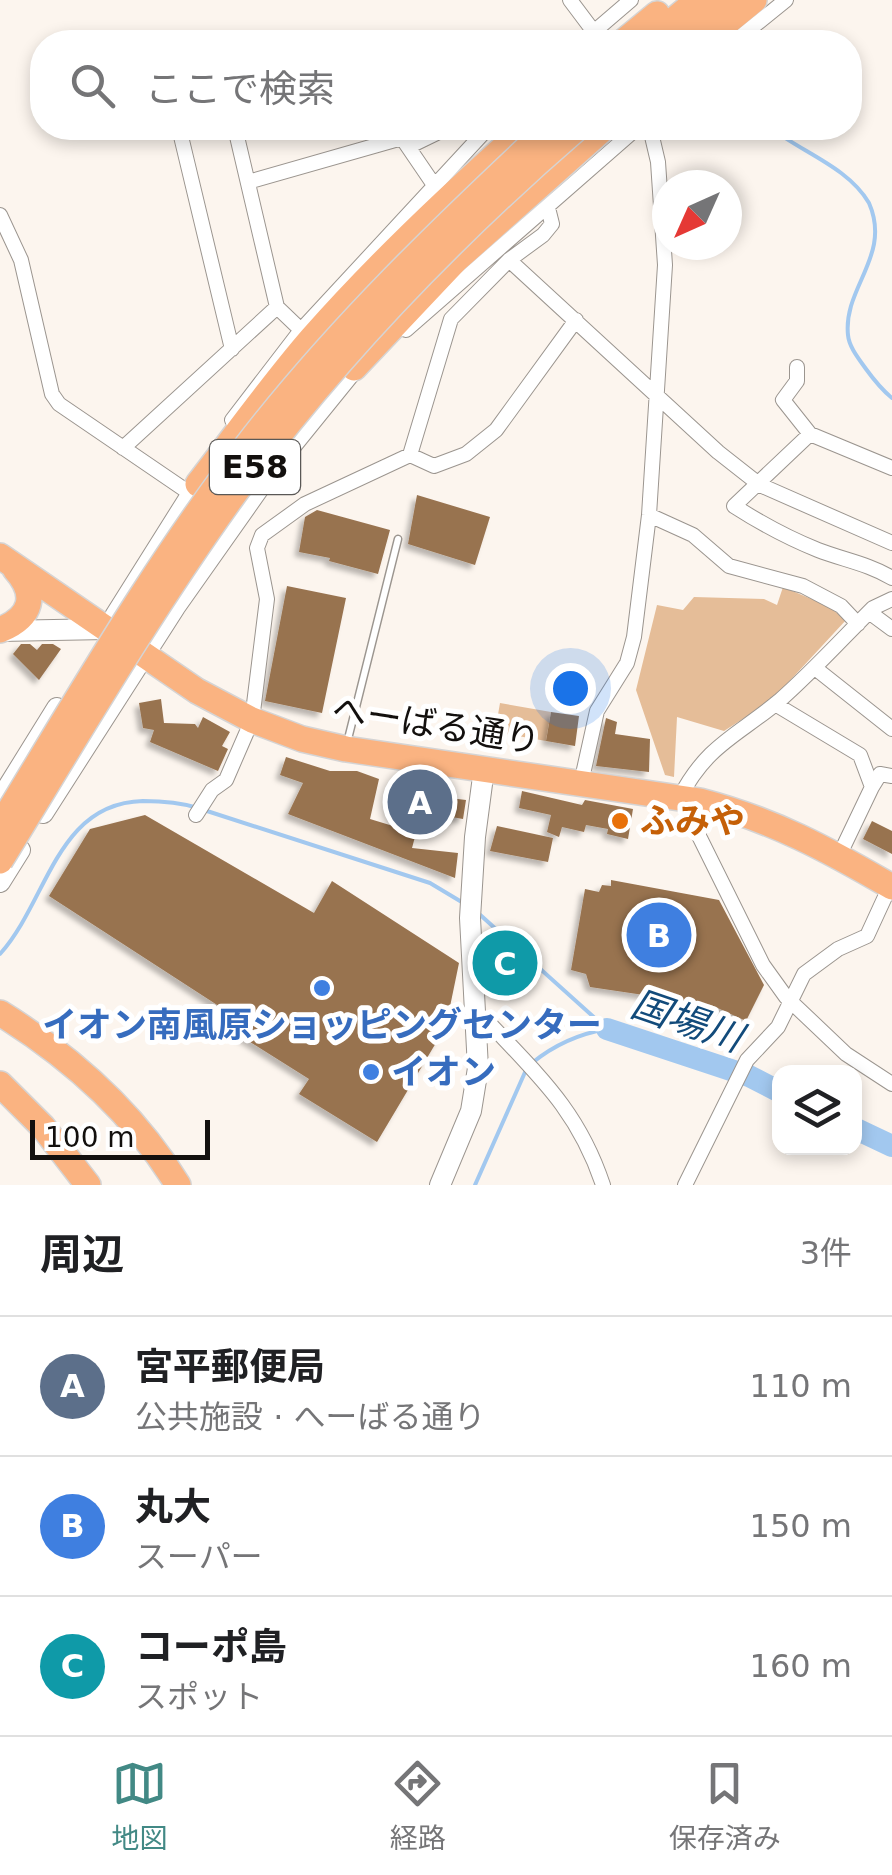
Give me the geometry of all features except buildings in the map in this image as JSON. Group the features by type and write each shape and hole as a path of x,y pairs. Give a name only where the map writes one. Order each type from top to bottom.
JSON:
{"highway":[{"path":"638,30 674,0"},
{"path":"662,30 698,0"},
{"path":"690,30 727,0"},
{"path":"718,30 754,0"},
{"path":"194,489 309,342 386,259 513,140"},
{"name":"E58","path":"0,826 182,534 253,438 331,343 383,288 537,140"},
{"name":"E58","path":"0,861 150,619 266,453 345,356 397,300 564,140"},
{"path":"354,368 456,260 590,140"},
{"path":"0,631 13,625 27,609 29,596 26,581 5,560"},
{"name":"へーばる通り","path":"5,560 198,690 252,720 302,739 346,750 690,799 776,824 891,886"},
{"path":"0,1013 56,1051 103,1092 140,1132 178,1185"},
{"path":"0,1084 43,1127 88,1185"}],"street":[{"path":"570,0 585,30"},
{"path":"596,30 631,0"},
{"path":"749,30 786,0"},
{"path":"182,140 232,349"},
{"path":"238,140 277,307 301,330"},
{"path":"248,182 393,140"},
{"path":"405,140 434,185"},
{"path":"0,800 194,489 200,466 246,400 301,330 474,140"},
{"path":"0,882 144,654 273,468 354,368 368,364 624,140"},
{"path":"581,783 596,711 627,664 634,637 649,516 666,265 653,140"},
{"path":"197,813 208,795 226,780 252,720 267,599 257,548 262,535 306,504 410,455 451,319 509,260 543,236 552,224 548,208"},
{"path":"0,215 21,260 52,394 59,404 123,448 194,489"},
{"path":"509,260 756,482 892,543"},
{"path":"123,448 277,307"},
{"path":"410,455 434,466 466,454 496,430 576,320"},
{"path":"797,366 797,380 783,400 810,434 892,468"},
{"path":"810,434 734,506 772,530 822,552 874,567 892,578"},
{"path":"649,516 693,534 728,566 816,592 863,618 892,628"},
{"path":"892,599 863,618 776,704 726,738 695,769 690,799 699,836 763,966 789,998 846,1054 892,1084"},
{"path":"0,631 107,628"},
{"path":"814,668 892,729"},
{"path":"776,704 860,755 872,787"},
{"path":"440,1185 472,1111 478,1068 470,918 484,769"},
{"path":"838,856 880,774 892,776"},
{"path":"685,1185 747,1060 778,1027 804,974 867,936 891,886"},
{"path":"478,1020 492,1025 568,1110 603,1185"}],"lane":[{"path":"346,750 398,539"}],"shaded area":[{"path":"783,587 828,606 846,620 772,700 724,731 677,717 674,777 665,775 636,690 657,605 683,610 694,597 764,599 777,605"},
{"path":"500,703 551,712 546,741 495,732"}],"waterway":[{"path":"788,140 849,179 869,203 875,239 852,302 848,335 860,361 892,398"},
{"path":"0,954 57,858 91,818 114,806 143,801 198,808"},
{"path":"207,811 430,883 465,904"},
{"path":"477,912 607,1029"},
{"name":"国場川","path":"532,1063 567,1041 607,1029"},
{"name":"国場川","path":"607,1029 749,1076 772,1088"},
{"name":"国場川","path":"475,1185 526,1070"},
{"name":"国場川","path":"862,1132 892,1146"}],"place":[{"name":"宮平郵便局","path":"420,802"},
{"name":"ふみや","path":"620,821"},
{"name":"丸大","path":"659,935"},
{"name":"コーポ島","path":"505,963"},
{"name":"イオン南風原ショッピングセンター","path":"322,988"},
{"name":"イオン","path":"371,1072"}]}
